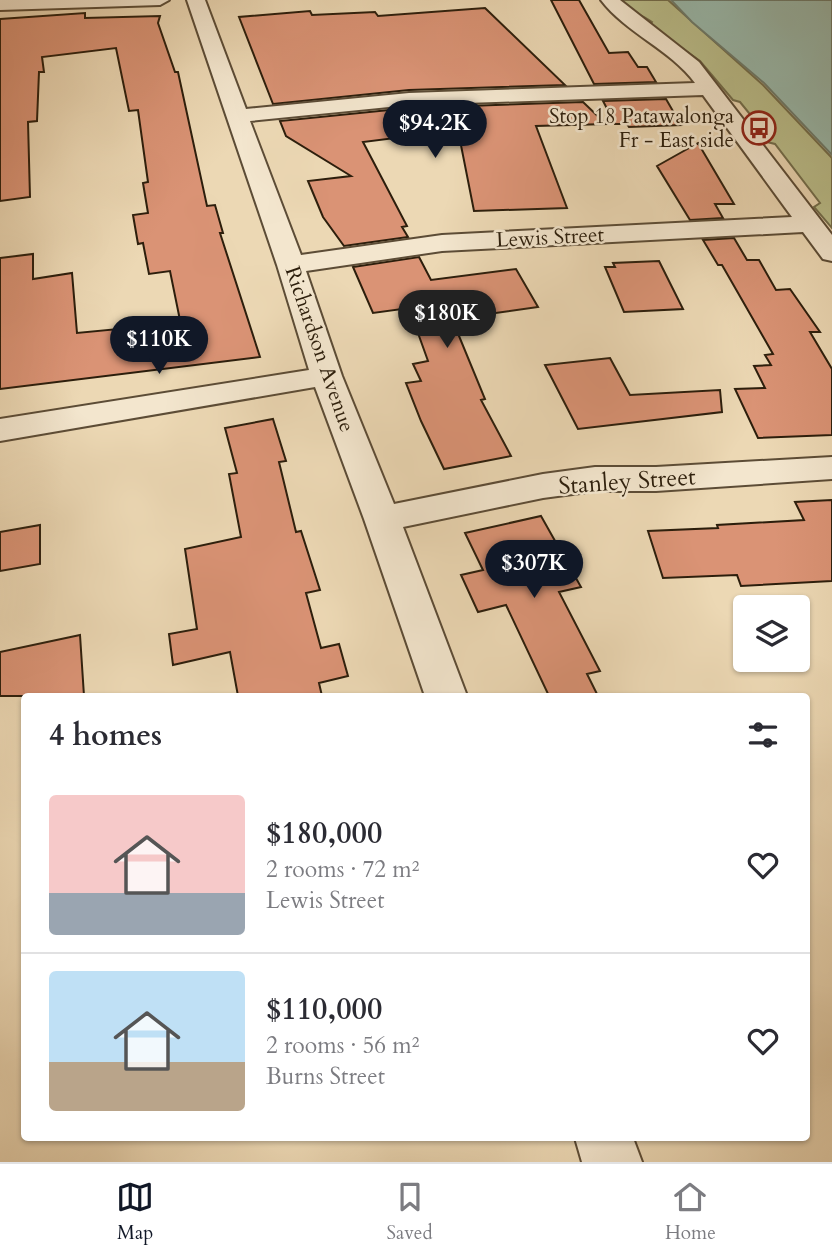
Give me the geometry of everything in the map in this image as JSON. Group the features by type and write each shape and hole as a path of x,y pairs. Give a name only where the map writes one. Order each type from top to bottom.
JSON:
{"street":[{"path":"0,5 160,0"},
{"name":"Richardson Avenue","path":"196,0 291,265 326,376 382,519 445,693"},
{"path":"610,0 628,17 678,52 710,89 832,253"},
{"path":"237,116 409,99 710,89"},
{"name":"Lewis Street","path":"291,265 442,243 811,224"},
{"path":"0,430 326,376"},
{"name":"Stanley Street","path":"382,519 543,486 595,479 656,479 832,468"},
{"path":"605,1141 612,1162"}],"green space":[{"path":"622,0 668,0 763,85 832,158 832,228 814,207 820,203 775,144 763,141 756,132 762,129 740,102 733,100 700,61 650,25 652,22 631,10"}],"shaded area":[{"path":"671,0 832,0 832,155 764,83 692,22"}],"building":[{"path":"551,0 579,0 609,53 628,52 638,67 647,67 656,82 594,84"},
{"path":"485,8 565,85 409,90 273,104 239,17 310,11 312,15 375,12 378,16"},
{"path":"85,13 85,18 160,16 158,23 175,72 178,72 207,206 215,205 223,233 220,233 260,357 0,389 0,258 33,254 33,279 72,273 77,333 118,329 119,345 183,335 170,271 149,274 143,243 138,244 133,215 148,213 143,183 148,182 138,110 129,111 116,48 42,57 44,72 39,72 37,121 28,122 30,197 0,201 0,19"},
{"path":"666,99 681,125 629,127 627,124 615,124 603,101"},
{"path":"583,102 606,124 536,126 567,208 474,211 458,130 363,142 407,226 402,227 408,237 344,246 323,217 308,181 351,176 286,136 280,121 409,108"},
{"path":"698,143 734,204 715,204 723,218 690,220 657,166"},
{"path":"734,238 747,260 759,260 776,290 790,289 820,332 810,332 832,369 832,435 758,438 735,389 765,388 754,366 771,365 765,355 773,354 722,265 718,265 703,240"},
{"path":"419,257 431,280 516,269 538,307 452,319 485,399 481,400 511,456 444,469 421,421 406,383 421,381 413,364 428,361 409,308 373,313 353,267"},
{"path":"659,261 683,309 624,312 605,267 615,267 613,263"},
{"path":"610,358 630,395 720,390 722,412 578,429 545,365"},
{"path":"273,419 286,461 279,462 296,532 301,531 320,590 306,593 321,648 339,644 348,676 319,683 321,693 237,693 230,652 173,665 169,634 197,629 185,549 241,537 229,474 237,473 225,428"},
{"path":"832,500 832,581 741,586 737,575 663,578 648,531 804,520 795,502"},
{"path":"541,516 581,587 559,592 600,671 587,674 596,693 548,693 506,605 478,612 461,575 483,570 465,533"},
{"path":"40,525 40,564 0,571 0,532"},
{"path":"80,635 84,693 21,693 21,696 0,696 0,652"}],"place":[{"name":"Stop 18 Patawalonga Fr - East side","path":"759,128"}]}
